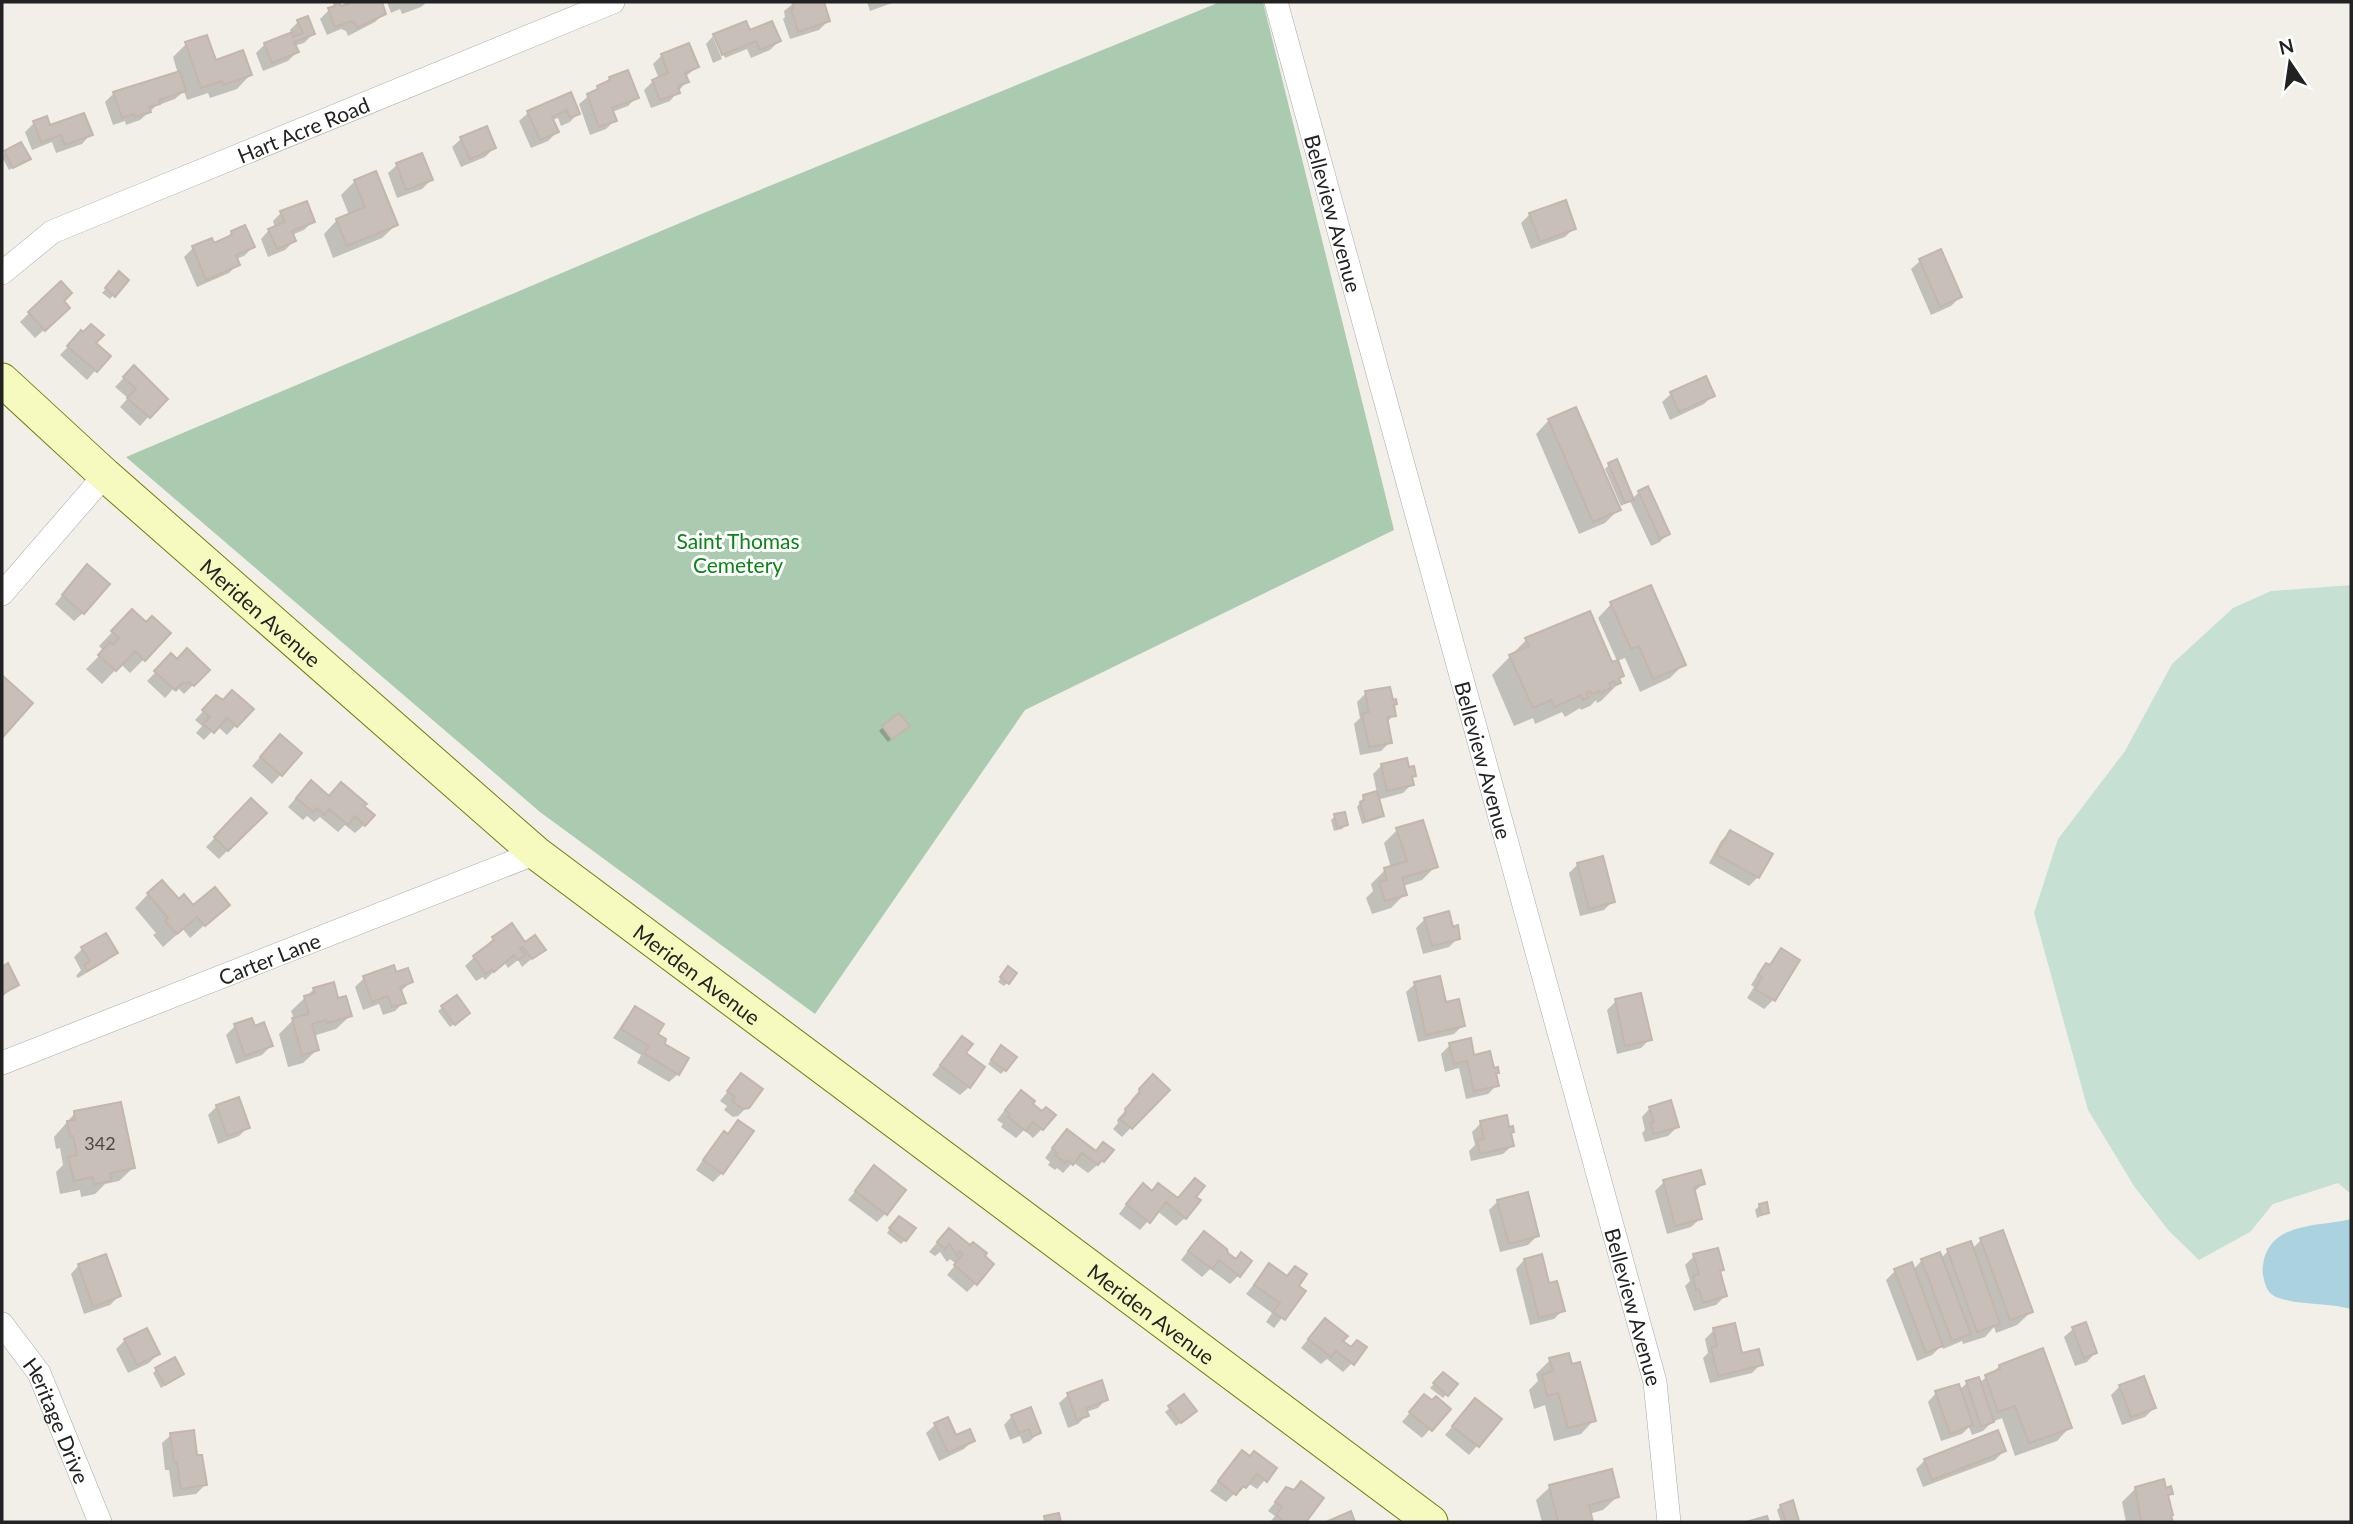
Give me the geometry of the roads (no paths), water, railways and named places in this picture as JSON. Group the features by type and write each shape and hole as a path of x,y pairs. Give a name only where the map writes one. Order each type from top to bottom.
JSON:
{"main road":[{"name":"Meriden Avenue","path":"2,380 105,475 536,853 1431,1522"}],"street":[{"name":"Hart Acre Road","path":"2,274 52,232 613,2"},
{"name":"Belleview Avenue","path":"1276,2 1655,1382 1669,1522"},
{"path":"2,594 105,475"},
{"name":"Carter Lane","path":"2,1063 536,853"},
{"name":"Heritage Drive","path":"2,1325 39,1373 100,1522"}],"water":[{"path":"2351,1219 2351,1309 2295,1302 2270,1293 2263,1273 2264,1259 2278,1238 2300,1228"}],"park label":[{"name":"Saint Thomas Cemetery","path":"738,552"}]}
